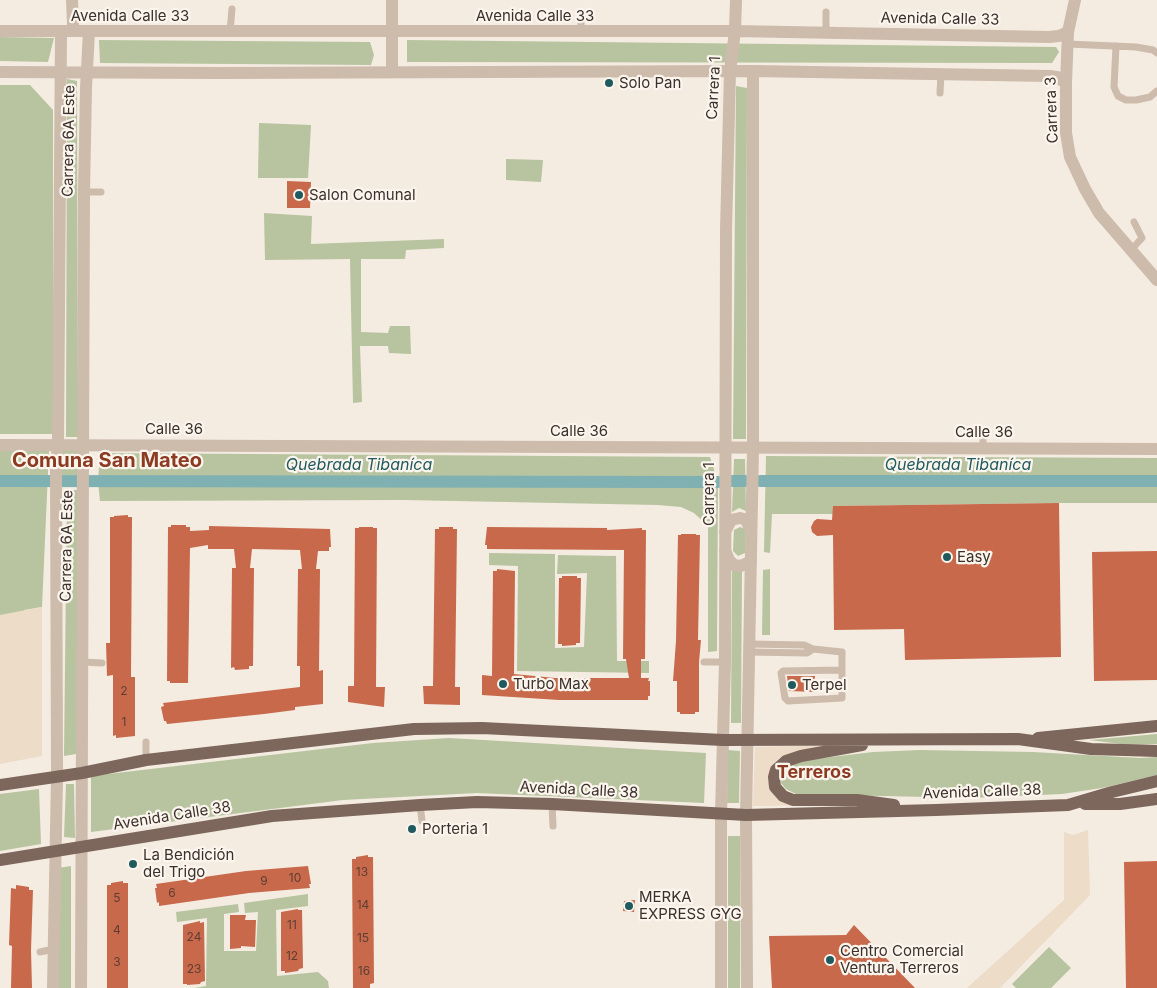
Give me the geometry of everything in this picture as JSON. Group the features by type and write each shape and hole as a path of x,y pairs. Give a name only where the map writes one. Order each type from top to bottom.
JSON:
{"main road":[{"path":"0,785 82,773 146,760 414,729 482,728 722,740 894,740 1018,739 1157,726"},
{"path":"1018,739 1091,750 1157,752"},
{"path":"894,740 800,756 786,761 776,770 774,777 775,787 783,796 793,800 857,800 936,810"},
{"name":"Avenida Calle 38","path":"0,860 272,816 420,805 477,802 552,804 746,815 936,810 1068,805 1157,781"},
{"path":"1068,805 1120,804 1157,799"}],"street":[{"path":"72,0 74,24"},
{"path":"392,0 392,72"},
{"name":"Carrera 1","path":"721,988 720,814 725,662 722,231 730,71 735,31 736,0"},
{"name":"Carrera 3","path":"1075,0 1068,38 1066,83 1066,133 1070,157 1099,213 1157,280"},
{"path":"74,24 89,31"},
{"path":"61,32 74,24"},
{"name":"Avenida Calle 33","path":"0,31 735,31 1049,38 1059,36 1068,38"},
{"name":"Carrera 6A Este","path":"81,988 84,192 89,31"},
{"name":"Carrera 6A Este","path":"54,988 57,777 56,468 58,445 61,32"},
{"path":"747,988 746,815 753,448 753,71"},
{"path":"0,72 753,71 1050,76 1066,83"},
{"name":"Calle 36","path":"0,445 544,442 753,448 983,443 1157,449"},
{"path":"725,532 732,520 736,519 744,519 751,531"},
{"path":"725,550 729,560 734,565 742,566 751,561"}],"lane":[{"path":"230,32 232,9"},
{"path":"826,12 826,32"},
{"path":"580,19 581,32"},
{"path":"1068,38 1116,46 1136,47 1153,50 1157,53"},
{"path":"1116,46 1114,87 1118,96 1126,100 1136,100 1150,97 1157,91"},
{"path":"940,93 941,74"},
{"path":"84,192 101,192"},
{"path":"1130,251 1143,236 1134,222"},
{"path":"749,648 807,653 813,650 842,652 842,670 842,698 788,701 785,698 781,673 783,671 842,670"},
{"path":"82,662 102,663"},
{"path":"704,662 725,662"},
{"path":"146,742 146,760"},
{"path":"552,804 553,826"},
{"path":"420,805 422,821"},
{"path":"40,952 54,949"}],"green space":[{"path":"0,37 54,38 48,62 0,61"},
{"path":"99,40 370,42 374,55 371,65 100,63"},
{"path":"407,40 1056,47 1059,52 1052,63 407,62"},
{"path":"67,79 77,81 78,437 66,437"},
{"path":"0,85 30,85 53,110 53,434 0,434"},
{"path":"736,86 747,88 746,439 733,439"},
{"path":"259,123 311,125 308,178 258,178"},
{"path":"506,159 543,160 541,182 506,180"},
{"path":"264,213 312,216 311,244 444,239 444,248 406,250 405,259 361,259 361,332 388,333 390,326 410,326 411,354 389,353 388,346 360,346 362,402 353,403 350,259 265,260"},
{"path":"0,450 49,450 42,607 24,610 0,688"},
{"path":"60,451 77,451 77,475 60,475"},
{"path":"100,453 710,457 718,482 717,651 708,652 708,526 694,513 681,507 404,500 100,501 98,481"},
{"path":"766,456 1157,458 1157,503 833,506 833,514 772,514 770,553 764,552"},
{"path":"734,459 745,459 746,511 739,508 732,512"},
{"path":"67,490 83,490 76,754 64,756"},
{"path":"740,527 746,531 745,553 738,556 733,551 734,530"},
{"path":"489,553 555,554 555,648 584,647 587,573 557,574 558,555 616,556 617,661 649,661 649,673 517,671 518,566 489,565"},
{"path":"770,569 770,635 762,635 763,570"},
{"path":"732,571 742,571 741,723 731,723"},
{"path":"1157,734 1157,744 1129,745 1089,740"},
{"path":"449,738 706,753 704,803 477,793 343,800 91,832 91,776 373,743"},
{"path":"728,750 740,751 739,803 727,803"},
{"path":"920,750 1033,752 1140,758 1157,757 1157,775 1102,788 1062,794 970,798 796,794 786,789 781,783 783,771 791,764 805,760 873,752"},
{"path":"66,784 74,784 75,838 64,837"},
{"path":"39,789 41,844 0,851 0,794"},
{"path":"728,836 740,836 740,988 728,988"},
{"path":"71,866 71,988 57,988 58,868"},
{"path":"308,894 308,906 276,910 277,976 318,972 328,981 329,988 194,988 206,986 207,918 177,922 176,912 238,904 239,912 224,914 224,951 256,951 258,912 245,913 244,903"},
{"path":"1049,947 1071,968 1051,988 1016,988 1012,984"}],"shaded area":[{"path":"42,607 42,756 0,764 0,615"},
{"path":"826,745 781,757 775,762 771,769 771,791 827,805 753,806 755,747"},
{"path":"1088,830 1090,895 1000,988 967,988 1064,900 1064,832 1073,835"}],"building":[{"name":"Salon Comunal","path":"287,181 311,182 310,208 287,208"},
{"name":"Easy","path":"1059,503 1061,657 905,660 904,629 834,630 833,535 817,536 812,532 811,527 817,519 832,520 833,506"},
{"path":"128,515 128,517 132,517 131,677 135,677 135,736 116,738 116,735 113,736 113,675 107,676 106,643 110,643 110,517"},
{"path":"171,525 186,525 186,527 190,527 190,531 209,530 209,526 330,529 331,547 329,547 329,551 318,551 316,569 320,569 319,671 323,670 323,704 295,707 295,710 264,714 167,724 164,721 161,707 164,706 163,703 300,687 300,666 297,666 298,569 302,569 300,550 252,549 250,568 254,568 253,666 249,666 249,669 235,670 234,667 231,668 232,568 236,568 234,549 208,549 208,545 190,548 188,683 170,683 170,681 167,681 168,527 171,527"},
{"path":"439,527 453,527 453,529 457,529 455,687 460,687 460,705 424,704 423,686 433,686 435,529 439,529"},
{"path":"487,527 607,528 607,530 642,528 642,530 646,530 645,659 641,659 641,678 649,678 648,681 650,681 650,696 648,696 648,700 559,700 482,695 482,675 492,676 493,571 497,571 497,569 515,571 514,674 555,678 629,678 626,659 623,659 624,550 487,549 487,545 485,545"},
{"path":"355,528 377,528 376,687 385,687 384,707 348,702 348,686 354,686"},
{"path":"678,535 700,535 698,640 701,640 699,712 695,712 695,714 680,714 680,712 677,712 677,681 673,681 676,641"},
{"path":"1157,551 1157,680 1094,681 1092,552"},
{"path":"562,576 577,576 577,578 581,578 580,643 576,643 576,645 562,646 562,644 558,644 559,578 562,578"},
{"path":"787,676 815,676 814,692 789,691"},
{"path":"368,855 368,857 373,857 374,983 370,984 370,988 353,988 352,859"},
{"path":"1157,861 1157,988 1126,988 1124,862"},
{"path":"308,866 310,888 249,893 159,906 159,902 157,903 156,884 246,871"},
{"path":"123,881 123,883 128,883 128,988 107,988 107,885"},
{"path":"16,885 29,887 29,890 33,890 32,988 11,988 12,946 9,945 11,888 16,889"},
{"name":"MERKA EXPRESS GYG","path":"635,900 634,912 623,911 624,901"},
{"path":"302,910 303,968 298,971 285,973 285,971 281,971 281,912"},
{"path":"230,915 246,915 245,920 256,920 255,947 241,946 241,948 230,949"},
{"path":"200,921 200,923 204,922 205,981 200,984 187,985 183,984 183,925"},
{"name":"Centro Comercial Ventura Terreros","path":"854,925 915,988 772,988 769,936 846,935"}],"waterway":[{"name":"Quebrada Tibaníca","path":"0,481 718,482"},
{"name":"Quebrada Tibaníca","path":"732,481 745,481"},
{"name":"Quebrada Tibaníca","path":"760,481 1157,481"}],"place":[{"name":"Solo Pan","path":"609,83"},
{"name":"Salon Comunal","path":"299,195"},
{"name":"Easy","path":"947,557"},
{"name":"Turbo Max","path":"503,684"},
{"name":"Terpel","path":"792,685"},
{"name":"Porteria 1","path":"412,829"},
{"name":"La Bendición del Trigo","path":"133,864"},
{"name":"MERKA EXPRESS GYG","path":"629,906"},
{"name":"Centro Comercial Ventura Terreros","path":"830,960"}],"district":[{"name":"Comuna San Mateo","path":"107,461"},
{"name":"Terreros","path":"814,773"}]}
